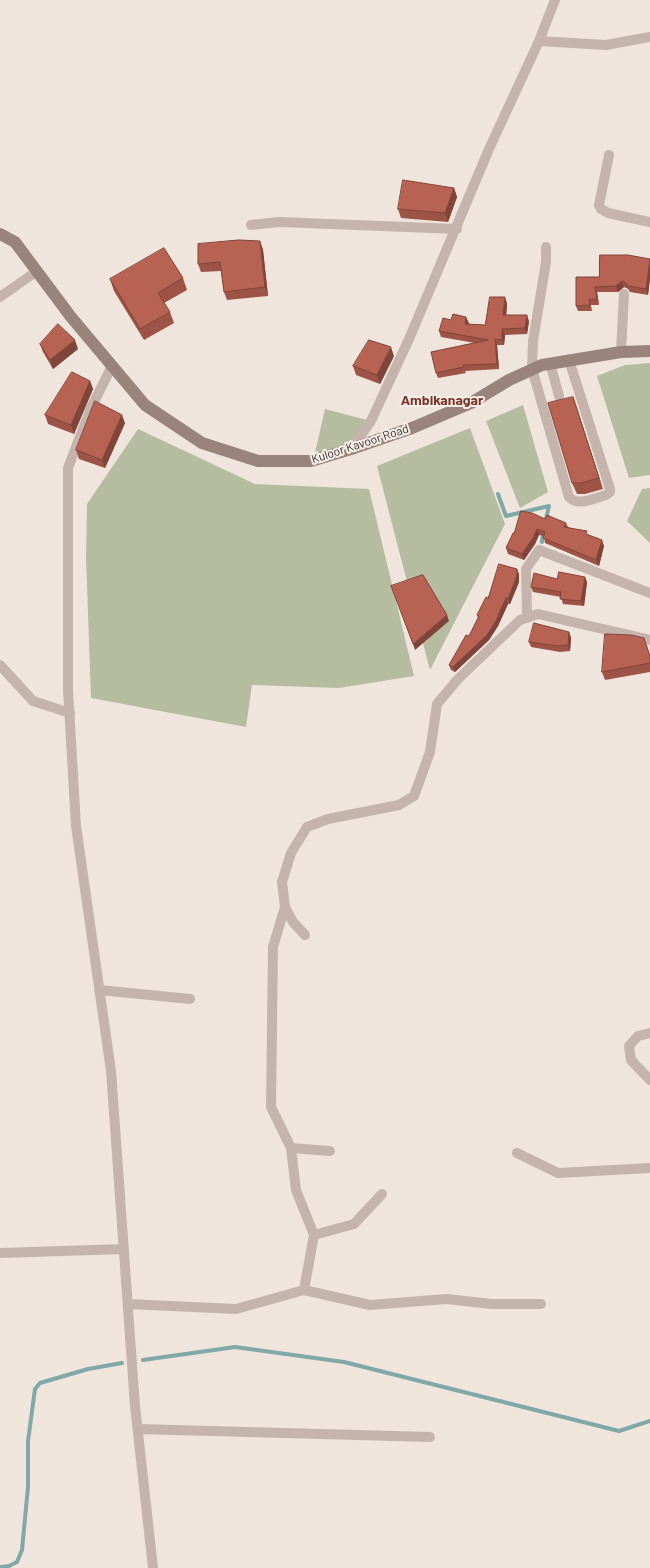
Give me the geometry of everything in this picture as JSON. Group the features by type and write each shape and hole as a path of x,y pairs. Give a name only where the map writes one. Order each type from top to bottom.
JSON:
{"main road":[{"name":"Kuloor Kavoor Road","path":"0,234 15,242 71,317 145,405 202,443 258,461 311,461 352,449 412,428 471,403 509,380 550,363 621,352 650,351"}],"street":[{"path":"352,449 370,421 410,339 489,149 555,0"},
{"path":"538,41 606,45 650,37"},
{"path":"609,155 599,205 601,209 608,213 650,222"},
{"path":"251,225 279,222 457,229"},
{"path":"546,247 546,262 533,341 532,369 569,497 573,502 580,502 606,495 610,492 610,489 569,360"},
{"path":"0,297 37,272"},
{"path":"621,352 624,294"},
{"path":"550,363 559,396"},
{"path":"112,366 91,408 68,468 68,680 76,826 111,1071 138,1429 153,1568"},
{"path":"527,618 526,569 539,550 650,593"},
{"path":"305,935 293,922 286,907 282,882 291,853 307,827 328,819 399,805 414,796 430,752 437,704 472,666 520,620 538,614 650,640"},
{"path":"0,665 33,701 70,713"},
{"path":"286,907 273,947 271,1107 292,1148 296,1190 314,1235 304,1290"},
{"path":"100,990 190,999"},
{"path":"650,1033 638,1036 629,1046 631,1060 650,1080"},
{"path":"292,1148 330,1151"},
{"path":"517,1153 558,1173 650,1168"},
{"path":"314,1235 354,1224 382,1194"},
{"path":"0,1253 124,1249"},
{"path":"128,1304 236,1309 304,1290 370,1305 446,1299 492,1304 541,1304"},
{"path":"138,1429 430,1437"}],"green space":[{"path":"650,363 650,475 629,478 597,376 625,365"},
{"path":"523,405 548,492 520,508 486,421"},
{"path":"325,409 371,421 350,444 314,457"},
{"path":"470,428 505,524 430,670 377,466"},
{"path":"138,429 255,484 369,489 414,676 339,688 252,685 246,727 91,698 86,557 87,504"},
{"path":"650,488 650,543 627,521 642,489"}],"building":[{"path":"403,180 454,188 445,213 398,209"},
{"path":"239,240 260,241 265,287 224,292 220,262 198,264 198,244"},
{"path":"164,248 183,278 158,293 170,312 140,329 110,279"},
{"path":"600,255 628,255 650,259 646,289 628,286 622,281 616,286 595,287 597,299 589,300 590,305 576,306 576,277 599,277"},
{"path":"490,297 505,297 503,315 527,315 525,328 502,329 502,340 495,339 497,364 463,365 464,367 436,373 431,352 488,340 439,331 443,318 451,320 453,314 466,317 465,324 485,325"},
{"path":"58,324 75,340 50,360 40,344"},
{"path":"369,340 391,347 377,375 353,366"},
{"path":"72,372 90,381 71,425 45,415"},
{"path":"573,397 599,478 581,483 572,483 548,403"},
{"path":"95,401 122,415 102,460 76,450"},
{"path":"521,511 532,513 545,519 547,515 566,523 564,527 587,531 586,534 602,540 596,560 543,538 545,532 537,529 522,554 506,548 514,533"},
{"path":"499,564 517,569 517,576 508,599 506,598 496,621 487,635 453,667 449,665 466,635 469,636 486,597 488,598"},
{"path":"559,572 585,577 581,601 560,599 561,592 531,587 534,573 557,579"},
{"path":"423,575 447,615 413,644 391,586"},
{"path":"534,623 569,632 568,645 558,646 529,642"},
{"path":"605,634 631,635 644,638 650,656 650,663 602,672"}],"waterway":[{"path":"498,494 506,516 549,506 546,519"},
{"path":"542,542 543,533"},
{"path":"143,1360 235,1347 344,1362 619,1431 650,1421"},
{"path":"0,1567 9,1566 17,1562 22,1550 28,1487 28,1441 35,1389 40,1383 88,1369 122,1363"}],"district":[{"name":"Ambikanagar","path":"442,400"}]}
